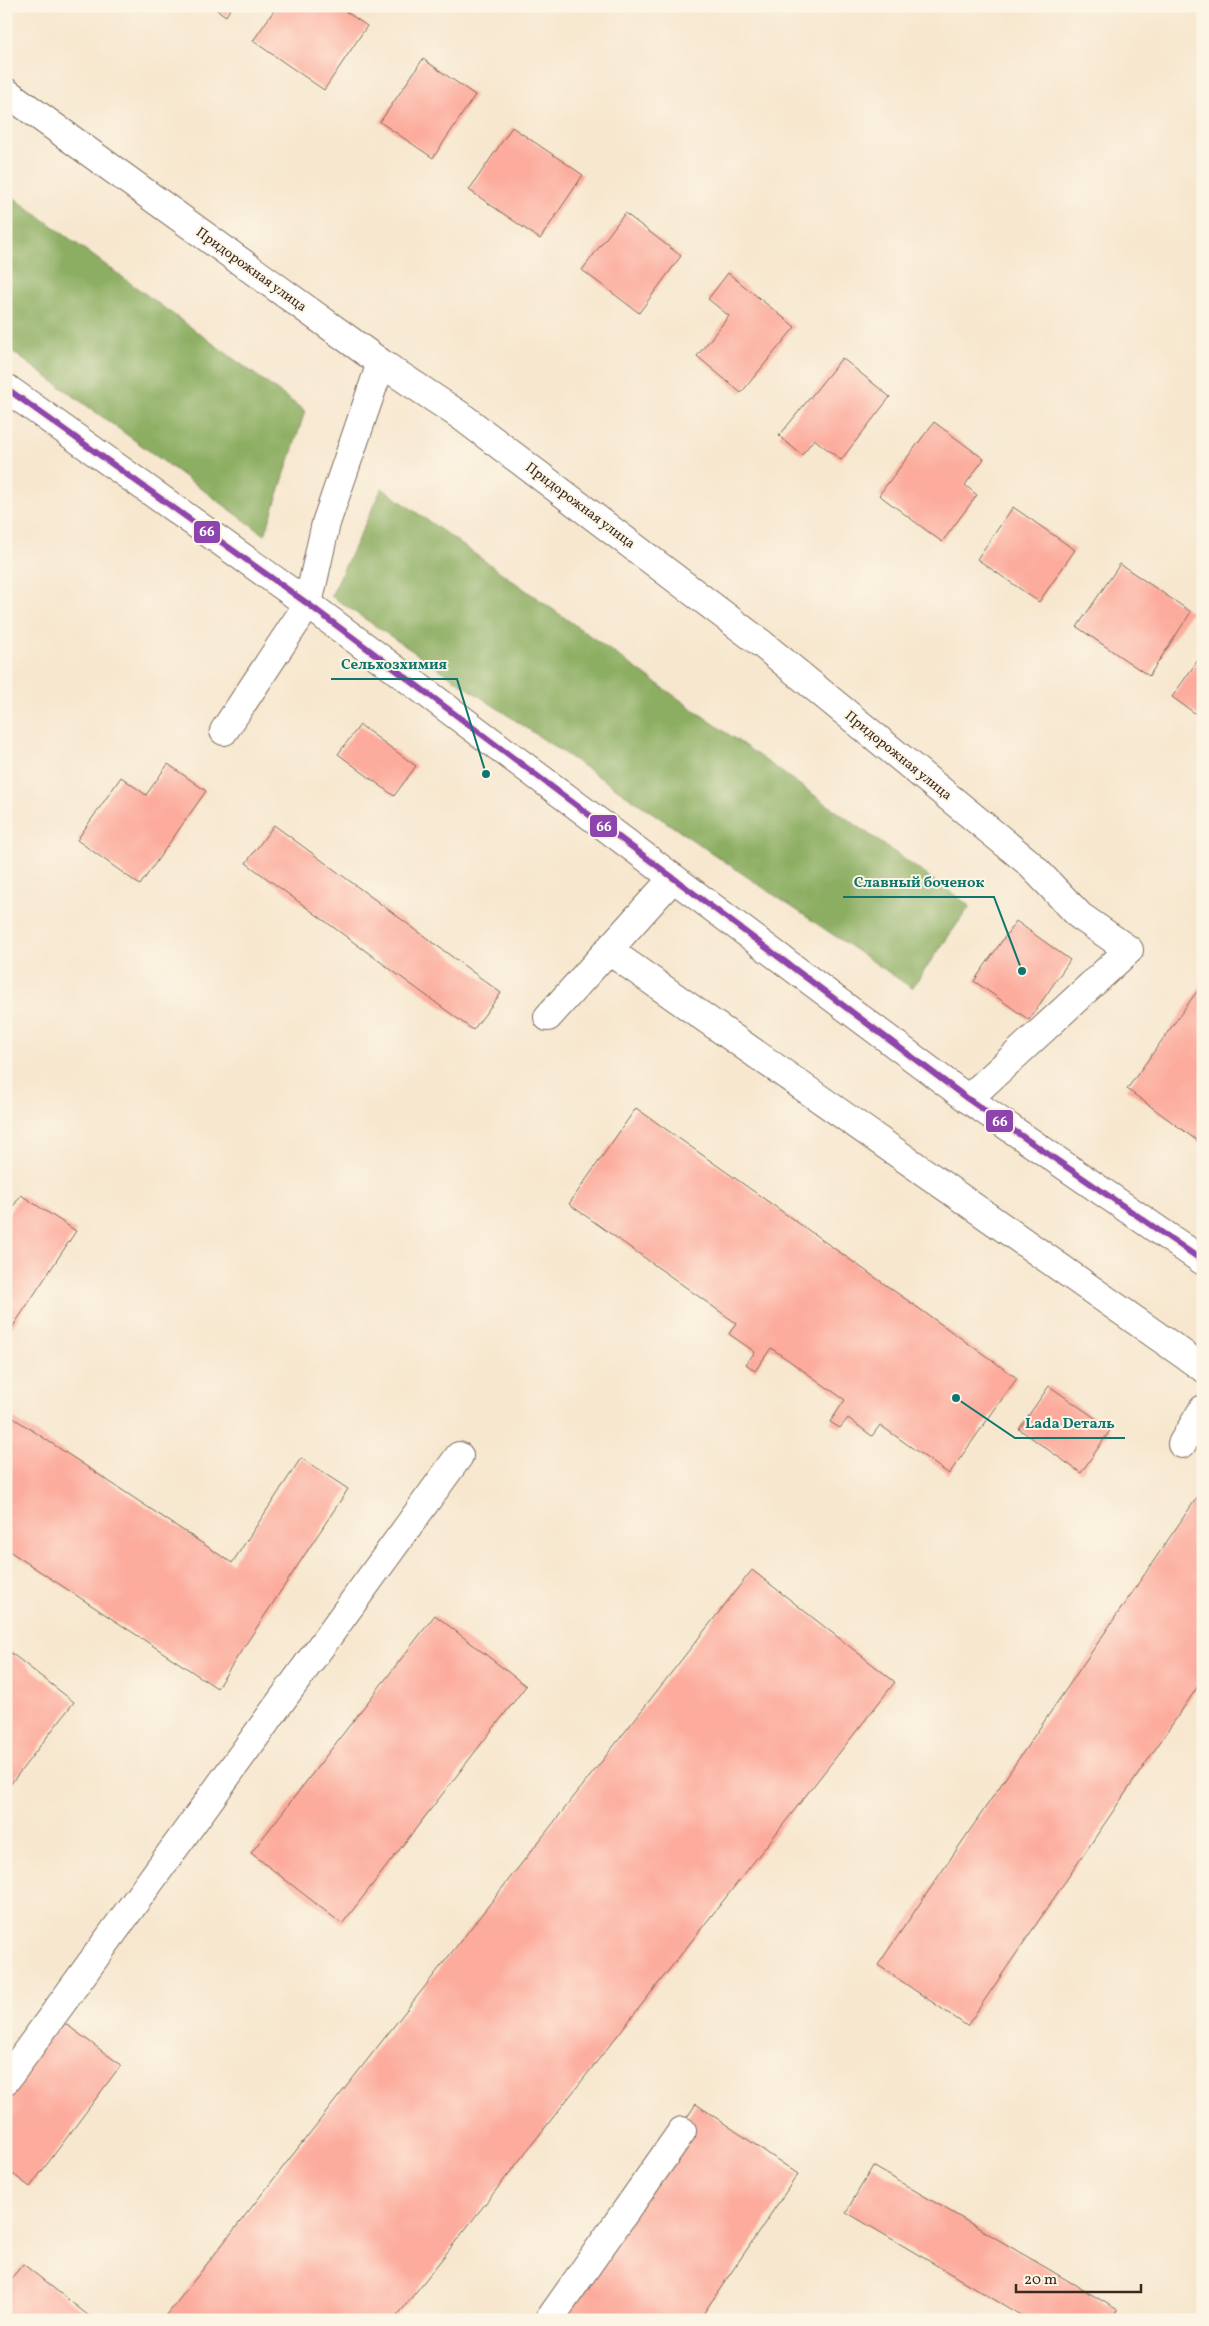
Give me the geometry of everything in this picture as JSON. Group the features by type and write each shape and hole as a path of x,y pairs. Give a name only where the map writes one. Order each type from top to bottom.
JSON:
{"street":[{"name":"Придорожная улица","path":"6,92 381,363 461,416 762,644 1028,862 1080,916 1129,950 968,1099"},
{"path":"224,731 308,604 326,523 381,363"},
{"path":"6,388 308,604 968,1099 1203,1261"},
{"path":"548,1017 673,878"},
{"path":"608,950 1203,1368"},
{"path":"1182,1444 1203,1408"},
{"path":"6,2080 459,1456"},
{"path":"549,2320 682,2131"}],"green space":[{"path":"6,192 305,411 265,535 6,347"},
{"path":"382,488 970,906 912,988 331,596"}],"building":[{"path":"211,6 232,6 226,16"},
{"path":"277,6 338,6 367,26 324,90 253,41"},
{"path":"423,59 475,95 433,158 380,122"},
{"path":"512,127 583,175 540,239 469,190"},
{"path":"625,213 681,256 639,313 582,270"},
{"path":"728,273 795,327 741,393 697,356 729,316 708,299"},
{"path":"842,358 890,397 841,460 814,439 802,455 779,436"},
{"path":"934,422 984,459 965,485 977,495 942,542 879,495"},
{"path":"1013,507 1075,550 1039,602 977,559"},
{"path":"1120,564 1191,612 1149,676 1077,627"},
{"path":"1203,653 1203,719 1172,697"},
{"path":"360,725 416,766 394,796 338,754"},
{"path":"168,764 206,791 140,885 77,840 121,777 146,795"},
{"path":"274,825 501,993 473,1030 246,863"},
{"path":"1016,921 1070,960 1029,1020 974,981"},
{"path":"1203,983 1203,1145 1127,1089"},
{"path":"636,1108 1017,1378 949,1474 880,1425 872,1436 848,1418 840,1428 830,1422 845,1400 771,1348 755,1371 746,1364 755,1352 729,1334 736,1323 569,1204"},
{"path":"21,1195 76,1231 6,1337 6,1217"},
{"path":"1049,1386 1111,1429 1081,1473 1019,1429"},
{"path":"6,1413 232,1563 301,1458 348,1489 217,1688 6,1549"},
{"path":"1200,1493 1203,1495 1203,1679 967,2026 878,1965"},
{"path":"752,1570 895,1682 394,2320 163,2320"},
{"path":"435,1615 526,1686 342,1924 251,1853"},
{"path":"6,1649 74,1702 6,1790"},
{"path":"59,2019 121,2065 30,2187 6,2169 6,2089"},
{"path":"696,2104 798,2174 699,2320 549,2320"},
{"path":"873,2166 1118,2310 1113,2320 1029,2320 846,2212"},
{"path":"23,2264 94,2320 6,2320 6,2285"}],"transit line":[{"name":"66","path":"6,388 308,604 968,1099 1203,1261"}],"place":[{"name":"Сельхозхимия","path":"486,774"},
{"name":"Славный боченок","path":"1022,971"},
{"name":"Lada Dеталь","path":"956,1398"}]}
